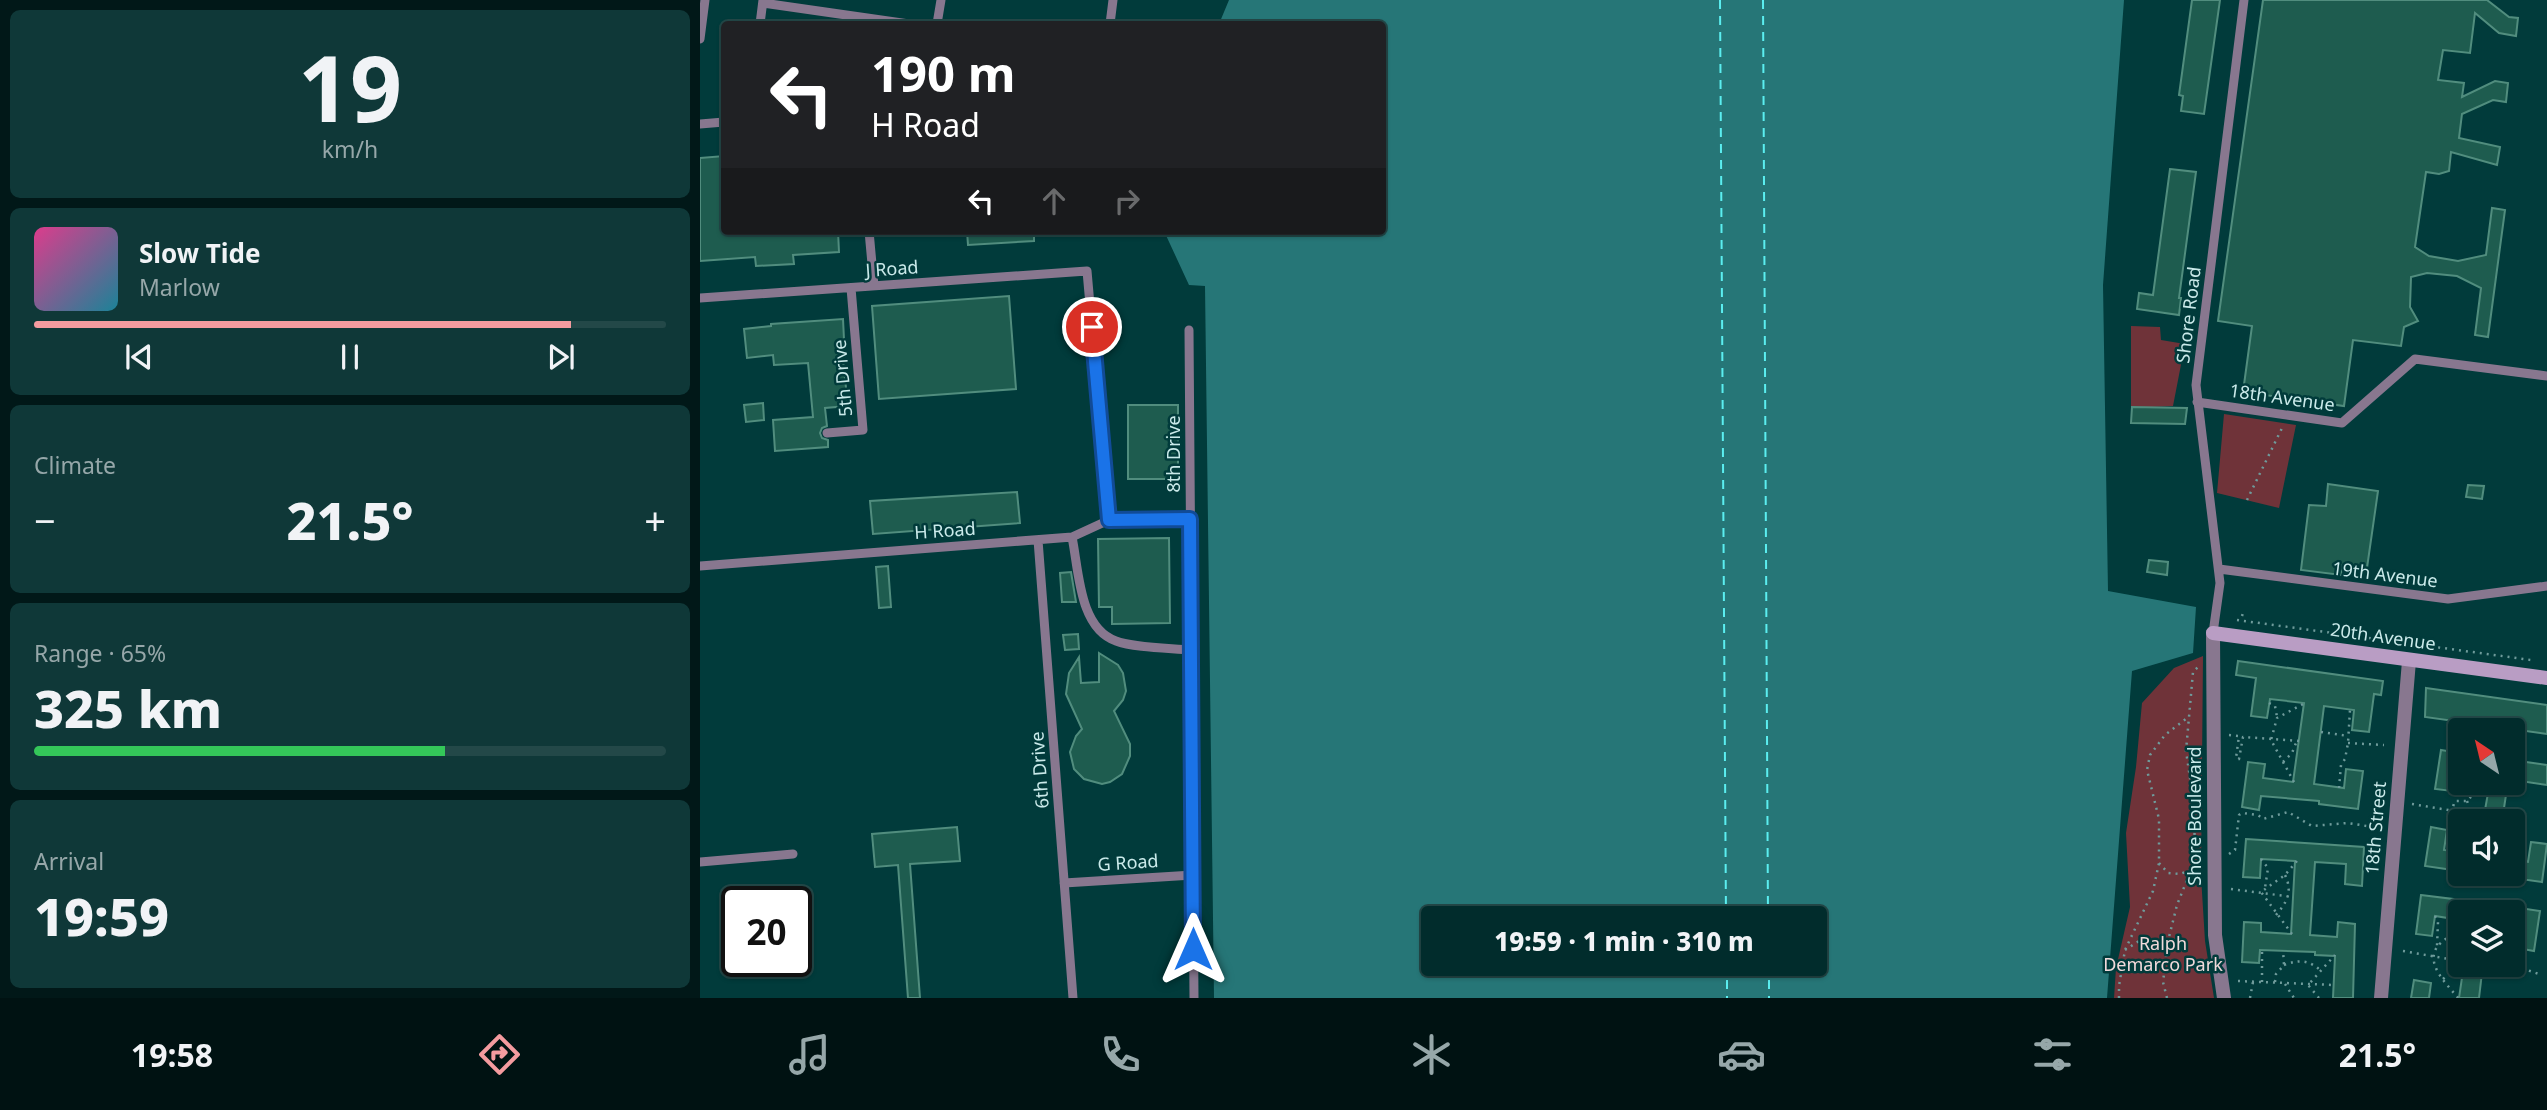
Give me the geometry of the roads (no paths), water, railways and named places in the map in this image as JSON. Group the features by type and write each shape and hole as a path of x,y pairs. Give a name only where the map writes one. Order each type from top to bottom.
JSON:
{"street":[{"name":"20th Avenue","path":"2213,633 2547,678"},
{"name":"Shore Boulevard","path":"2213,633 2215,935 2224,998"},
{"name":"18th Street","path":"2381,998 2409,660"}],"lane":[{"path":"700,39 705,0"},
{"path":"938,21 941,0"},
{"path":"1110,21 1113,0"},
{"name":"Shore Road","path":"2213,633 2220,583 2196,385 2244,0"},
{"path":"760,21 763,2 889,21"},
{"path":"700,124 721,122"},
{"path":"869,235 874,286"},
{"name":"J Road","path":"700,298 1087,271 1109,520"},
{"name":"5th Drive","path":"827,433 863,430 851,288"},
{"name":"8th Drive","path":"1189,330 1194,998"},
{"name":"18th Avenue","path":"2197,402 2342,423 2415,359 2547,376"},
{"name":"H Road","path":"700,566 1072,537 1109,520 1190,519"},
{"path":"1072,537 1086,608 1090,621 1101,634 1118,642 1191,650"},
{"name":"6th Drive","path":"1038,540 1073,998"},
{"name":"19th Avenue","path":"2219,569 2448,599 2547,586"},
{"path":"700,862 793,854"},
{"name":"G Road","path":"1064,883 1193,875"}],"water":[{"path":"1229,0 2124,0 2103,285 2108,591 2196,607 2193,653 2132,671 2107,998 1214,998 1205,286 1189,285 1166,235 1386,235 1386,21 1220,21"}],"park label":[{"name":"Ralph Demarco Park","path":"2163,954"}]}
